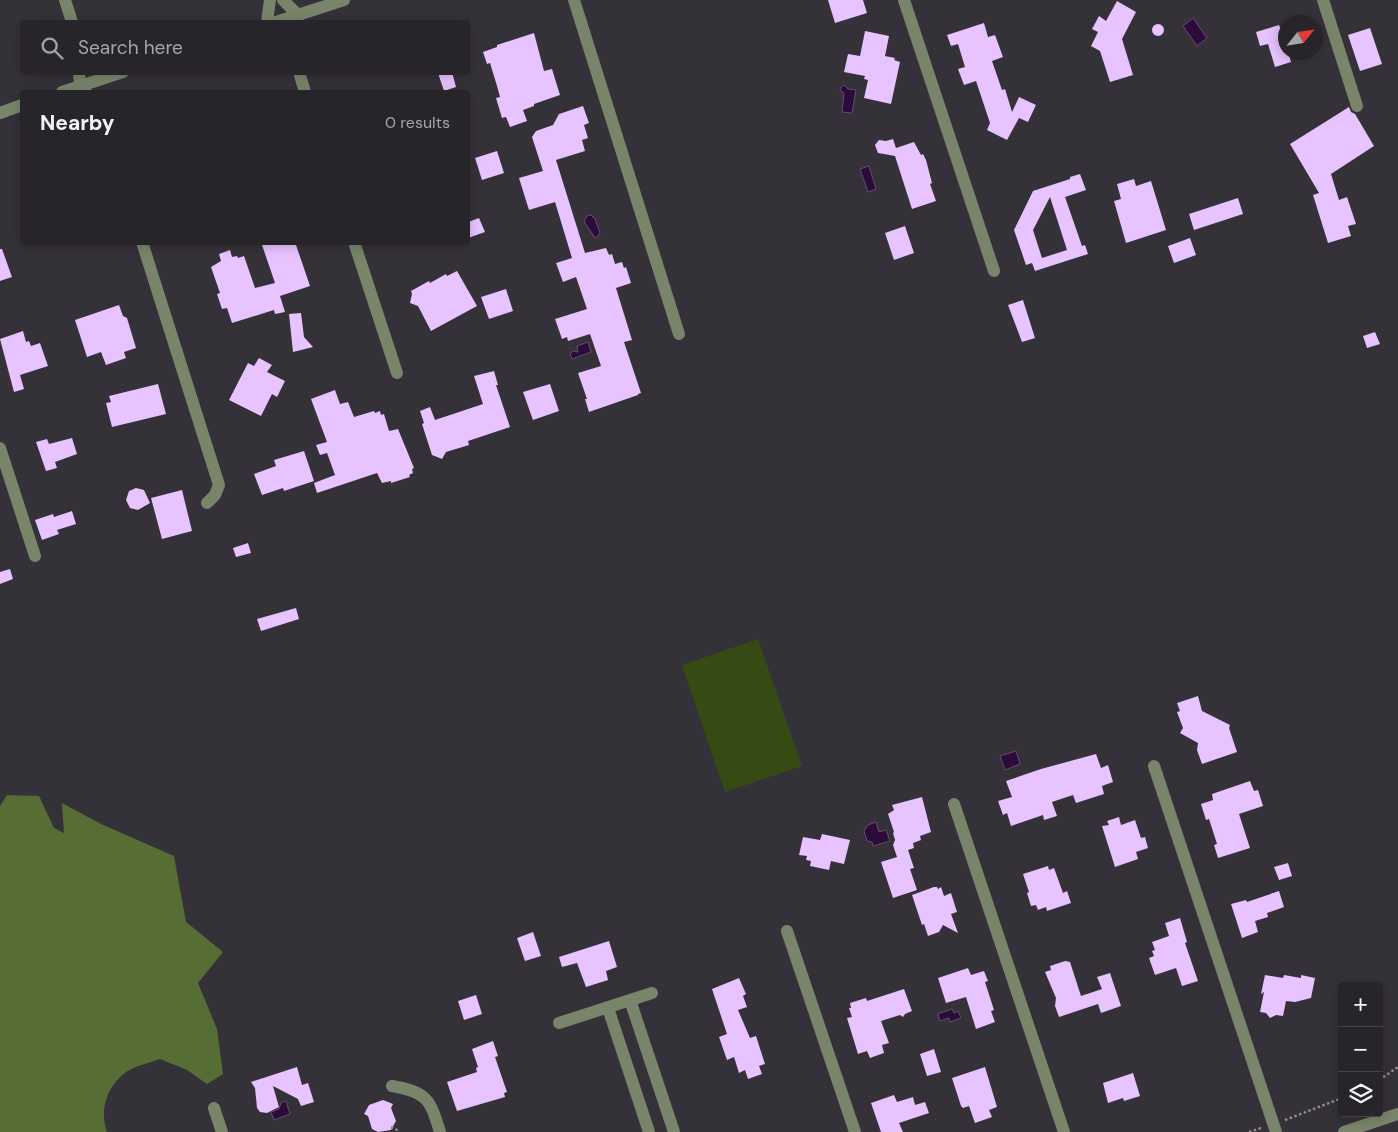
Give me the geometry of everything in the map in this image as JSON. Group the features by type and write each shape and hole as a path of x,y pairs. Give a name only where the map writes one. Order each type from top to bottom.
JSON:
{"street":[{"path":"65,0 71,20"},
{"path":"267,20 270,0"},
{"path":"283,0 298,19 344,0"},
{"path":"574,0 679,334"},
{"path":"904,0 994,271"},
{"path":"1323,0 1357,106"},
{"path":"80,75 83,90 116,75"},
{"path":"299,75 304,90"},
{"path":"0,112 20,106"},
{"path":"143,245 219,485 215,495 207,503"},
{"path":"355,245 397,373"},
{"path":"0,448 35,556"},
{"path":"1154,766 1275,1128"},
{"path":"954,804 1064,1132"},
{"path":"787,931 855,1132"},
{"path":"559,1023 652,993"},
{"path":"630,1000 673,1132"},
{"path":"608,1008 649,1132"},
{"path":"392,1086 416,1092 426,1099 431,1105 440,1132"},
{"path":"214,1108 222,1132"},
{"path":"1344,1132 1398,1114"}],"path":[{"path":"1383,1077 1398,1067"},
{"path":"1249,1132 1275,1128 1338,1100"},
{"path":"391,1127 398,1132"}],"green space":[{"path":"758,639 802,766 725,792 682,665"},
{"path":"7,795 39,796 54,828 64,833 62,803 101,824 174,856 186,922 223,952 198,983 217,1029 223,1074 207,1084 187,1070 160,1059 126,1072 114,1084 104,1107 107,1132 0,1132 0,806"}],"shaded area":[{"path":"1193,18 1207,38 1197,46 1183,26"},
{"path":"844,85 848,89 856,90 852,113 842,112 844,93 840,88"},
{"path":"869,166 876,189 868,192 860,169"},
{"path":"591,215 595,219 600,233 595,238 584,221 587,216"},
{"path":"588,342 591,352 572,359 570,354 573,351 578,352 577,346"},
{"path":"1016,751 1020,764 1005,770 1000,756"},
{"path":"876,822 879,832 886,830 890,841 873,846 872,842 867,841 864,831 868,825"},
{"path":"952,1009 954,1013 958,1011 961,1018 950,1022 949,1018 940,1021 938,1014"},
{"path":"286,1101 290,1114 274,1120 271,1112 279,1109 281,1103"}],"building":[{"path":"828,0 863,0 867,13 835,23"},
{"path":"1117,1 1136,12 1122,39 1133,75 1110,82 1100,51 1091,46 1098,32 1092,29 1099,16 1106,21"},
{"path":"984,23 988,37 995,35 1003,57 992,61 1002,90 1005,89 1012,112 1019,97 1036,105 1028,122 1019,118 1007,140 987,130 990,123 976,81 964,85 958,69 965,67 958,44 951,46 947,35"},
{"path":"1156,24 1160,24 1164,30 1160,36 1156,36 1152,32 1152,28"},
{"path":"1278,25 1278,60 1290,60 1291,62 1275,67 1268,44 1260,46 1256,32"},
{"path":"1370,28 1382,64 1360,71 1348,35"},
{"path":"865,31 889,36 885,56 895,58 894,60 900,62 891,104 864,98 868,80 864,79 865,76 844,72 848,54 860,56"},
{"path":"534,33 544,71 552,69 560,95 523,110 527,121 510,127 506,117 502,118 496,98 500,97 497,86 490,63 487,64 483,52 497,47 497,45"},
{"path":"439,75 453,75 456,87 444,90"},
{"path":"583,106 589,123 584,125 588,138 582,140 585,151 556,160 585,253 606,248 609,255 612,254 615,264 622,262 624,268 626,267 631,283 616,288 632,340 624,342 641,393 589,412 585,399 587,399 578,373 601,366 590,334 568,341 567,337 562,339 555,319 587,309 576,277 563,282 556,263 572,258 555,202 529,210 519,178 543,171 532,137 536,131 553,125 559,114"},
{"path":"1349,107 1374,146 1331,174 1339,200 1347,197 1356,224 1348,226 1351,236 1328,243 1313,195 1319,193 1290,144"},
{"path":"893,139 896,148 914,142 921,155 923,154 936,201 912,209 895,156 878,153 875,145 879,140"},
{"path":"497,151 504,173 482,180 475,158"},
{"path":"1080,174 1086,190 1065,197 1082,246 1085,245 1088,254 1035,271 1032,263 1026,265 1014,230 1033,191 1070,179 1070,177","holes":["1050,197 1067,250 1042,258 1033,230"]},
{"path":"1134,179 1136,186 1151,181 1166,230 1126,243 1114,201 1121,199 1117,184"},
{"path":"1238,198 1243,214 1194,230 1189,214"},
{"path":"479,218 485,232 470,237 470,221"},
{"path":"905,226 914,253 894,260 885,233"},
{"path":"1190,238 1196,255 1174,263 1168,246"},
{"path":"262,245 296,245 310,286 280,296 285,312 275,314 274,310 232,323 227,308 222,309 217,294 220,293 211,267 221,261 219,254 230,250 232,257 244,256 255,288 275,283"},
{"path":"0,249 2,249 12,277 0,281"},
{"path":"457,271 477,306 431,331 418,306 410,303 411,291 429,281 430,283 446,274 447,276"},
{"path":"506,289 513,311 489,319 481,297"},
{"path":"1023,300 1035,338 1022,342 1008,305"},
{"path":"119,305 123,316 127,318 136,348 124,352 126,358 106,365 101,352 87,357 75,320"},
{"path":"301,313 304,337 313,347 293,352 289,314"},
{"path":"23,331 26,342 29,341 31,346 40,343 48,366 20,375 24,389 14,392 0,339"},
{"path":"1375,332 1380,344 1367,348 1363,336"},
{"path":"259,358 272,365 267,372 285,381 277,397 272,394 261,416 229,400 248,363 254,366"},
{"path":"494,371 498,385 496,385 510,427 468,441 469,445 446,452 442,459 432,455 420,411 430,407 435,420 483,404 474,376"},
{"path":"158,384 166,414 112,427 106,403 111,402 109,396"},
{"path":"550,384 559,411 533,420 523,392"},
{"path":"335,390 340,404 348,402 354,417 380,411 381,415 384,414 389,431 398,429 414,468 412,469 413,473 409,475 410,477 391,483 391,481 382,483 377,473 317,493 314,483 335,475 327,453 320,455 316,445 327,442 311,399"},
{"path":"72,438 77,454 55,462 57,468 46,471 36,442 47,439 49,444"},
{"path":"304,451 314,481 284,491 283,488 262,495 254,474 276,466 274,460"},
{"path":"136,488 144,490 150,503 138,510 130,508 126,500 129,491"},
{"path":"182,490 192,531 162,539 151,498"},
{"path":"72,511 76,524 57,530 59,534 42,540 35,520 53,514 54,517"},
{"path":"248,543 251,553 236,557 233,548"},
{"path":"10,569 13,579 0,584 0,572"},
{"path":"296,608 299,619 261,631 257,619"},
{"path":"1198,696 1202,711 1230,725 1229,728 1237,752 1202,764 1197,750 1198,743 1180,733 1183,728 1177,712 1180,711 1177,703"},
{"path":"1096,754 1101,768 1108,765 1113,782 1102,786 1104,794 1076,803 1073,795 1052,802 1057,816 1044,820 1043,815 1011,826 1007,813 1003,815 998,801 1012,797 1006,781"},
{"path":"1250,781 1254,791 1258,790 1263,806 1239,814 1250,848 1218,858 1214,845 1217,844 1209,819 1206,820 1201,804 1213,800 1212,794"},
{"path":"922,797 931,832 920,836 921,840 913,843 914,848 908,850 914,868 910,869 917,890 893,898 881,862 897,857 893,845 895,840 894,832 888,814 894,810 892,805"},
{"path":"1119,817 1121,825 1135,820 1141,838 1145,837 1148,848 1136,852 1138,859 1115,867 1102,826 1109,825 1107,821"},
{"path":"822,834 850,840 844,864 831,861 829,870 810,866 811,861 806,860 807,856 799,855 803,837 820,840"},
{"path":"1288,863 1292,876 1279,880 1274,867"},
{"path":"1048,866 1049,870 1054,868 1063,893 1067,891 1071,903 1047,911 1046,907 1038,910 1036,905 1031,906 1023,874"},
{"path":"934,887 938,889 941,887 944,896 951,893 957,912 951,914 958,933 943,925 939,932 928,936 924,924 922,925 912,895"},
{"path":"1279,891 1284,907 1267,913 1268,917 1255,921 1258,932 1242,938 1231,904 1246,900 1247,902"},
{"path":"1180,918 1187,942 1185,943 1198,981 1182,986 1176,968 1155,975 1149,958 1154,956 1152,951 1155,950 1152,942 1169,936 1165,923"},
{"path":"533,932 541,956 525,961 517,938"},
{"path":"609,941 617,967 606,971 608,980 586,987 577,963 562,967 559,957"},
{"path":"1065,961 1070,962 1081,996 1102,989 1097,977 1110,973 1121,1006 1101,1013 1098,1004 1059,1017 1055,1006 1056,998 1045,972 1051,970 1050,966"},
{"path":"968,968 971,975 984,971 988,981 985,982 994,1010 991,1011 995,1022 976,1029 966,997 946,1003 938,978"},
{"path":"1265,975 1283,978 1284,975 1301,978 1301,975 1315,978 1311,998 1295,1002 1286,1001 1283,1016 1276,1015 1270,1018 1266,1013 1260,1012"},
{"path":"739,978 746,994 743,996 747,1007 738,1010 750,1038 756,1036 765,1064 759,1066 762,1074 748,1079 745,1070 739,1073 734,1057 727,1060 719,1037 727,1034 712,989"},
{"path":"904,989 912,1011 903,1017 900,1015 881,1021 889,1043 882,1045 884,1053 870,1058 867,1051 858,1054 847,1018 852,1017 849,1008 851,1008 850,1003 866,998 867,1001"},
{"path":"476,995 482,1014 464,1020 458,1001"},
{"path":"493,1041 498,1056 495,1057 507,1092 504,1093 505,1097 457,1111 447,1082 477,1072 476,1068 478,1067 472,1049"},
{"path":"934,1049 941,1072 927,1076 920,1054"},
{"path":"297,1067 302,1085 308,1083 314,1102 301,1106 298,1099 273,1086 279,1107 267,1113 260,1112 257,1108 255,1088 251,1082"},
{"path":"985,1067 997,1107 989,1110 992,1117 975,1123 969,1106 963,1108 961,1106 952,1078"},
{"path":"1133,1073 1140,1096 1124,1101 1123,1098 1108,1103 1103,1083"},
{"path":"894,1095 897,1102 913,1097 915,1105 925,1102 929,1113 899,1123 903,1132 881,1132 871,1103"},
{"path":"383,1100 393,1104 391,1108 396,1121 391,1130 378,1132 372,1129 368,1116 364,1114 369,1105"}]}
